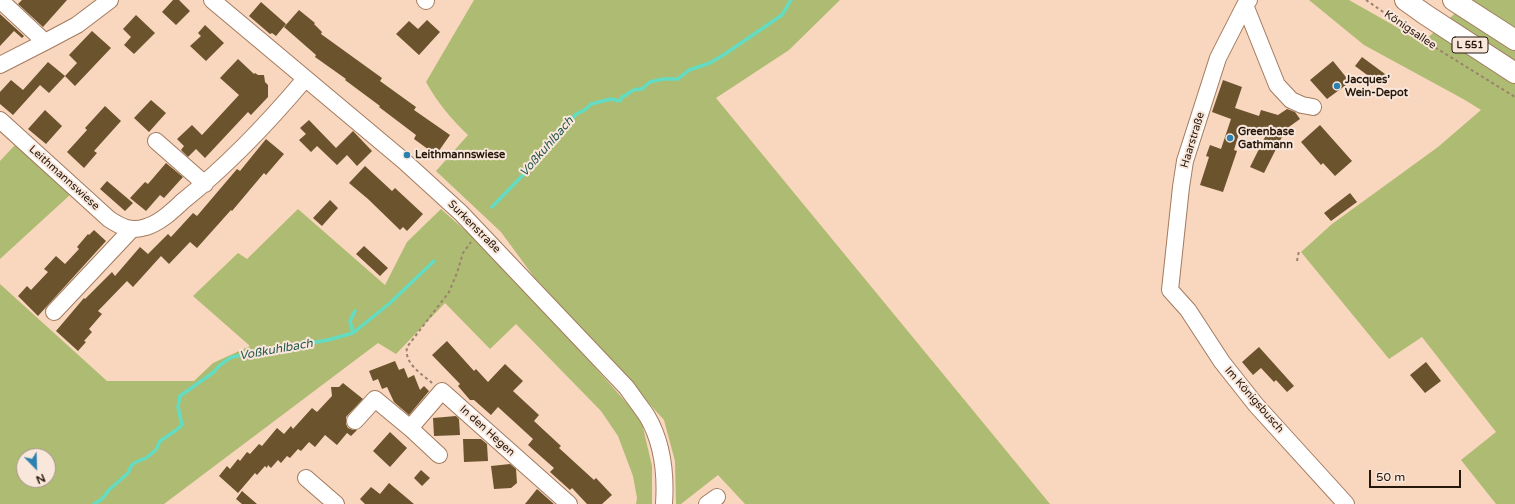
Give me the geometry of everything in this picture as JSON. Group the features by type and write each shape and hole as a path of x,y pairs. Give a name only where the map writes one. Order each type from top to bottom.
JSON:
{"main road":[{"name":"Königsallee","path":"1405,0 1426,16 1515,73"},
{"name":"L 551","path":"1453,0 1515,40"}],"street":[{"path":"0,0 45,42"},
{"path":"0,65 77,25 110,0"},
{"name":"Surkenstraße","path":"212,0 404,161 461,213 627,388 647,416 658,442 664,466 664,504"},
{"path":"1247,2 1277,85 1291,100 1302,105 1313,106"},
{"name":"Haarstraße","path":"1170,290 1180,187 1185,161 1218,58 1247,2"},
{"path":"54,312 132,229 146,227 160,220 205,184 253,138 305,78"},
{"name":"Leithmannswiese","path":"0,120 109,219 120,226 132,229"},
{"path":"156,141 205,184"},
{"name":"Im Königsbusch","path":"1170,290 1188,310 1222,362 1256,405 1346,504"},
{"path":"410,428 442,391"},
{"name":"In den Hegen","path":"442,391 568,504"},
{"path":"355,421 375,399 410,428 439,455"},
{"path":"306,478 336,504"}],"path":[{"name":"Königsallee","path":"1366,0 1428,43 1515,96"},
{"path":"442,391 410,363 407,359 406,347 449,292 463,253 478,231"},
{"path":"1297,262 1299,251"}],"green space":[{"path":"474,0 840,0 789,50 716,98 1050,504 745,504 718,475 681,504 676,504 675,461 664,420 534,277 501,232 436,171 468,135 445,110 426,82"},
{"path":"1309,0 1349,0 1423,42 1470,0 1515,0 1515,504 1496,504 1461,460 1496,432 1422,337 1389,359 1301,252 1332,224 1438,147 1481,110 1364,45"},
{"path":"15,145 71,194 0,259 0,161"},
{"path":"298,209 385,285 407,242 441,209 502,263 641,419 652,466 652,504 636,504 637,498 633,476 618,436 601,411 516,324 490,349 445,303 396,354 378,343 164,504 0,504 0,284 107,381 194,381 213,363 250,346 193,296 238,253 247,259"}],"building":[{"path":"22,0 67,0 43,27 18,4"},
{"path":"173,0 179,0 190,11 176,25 162,12"},
{"path":"261,2 286,24 276,36 272,33 270,34 249,16"},
{"path":"299,10 315,23 314,24 322,32 321,34 382,78 380,81 416,107 414,110 450,135 436,155 414,139 416,135 345,80 346,79 315,57 316,55 284,27"},
{"path":"0,14 24,36 22,38 14,31 0,46"},
{"path":"136,15 155,33 134,54 124,45 131,37 123,29"},
{"path":"427,20 440,32 419,55 396,34 409,21 418,29"},
{"path":"205,25 224,43 206,61 190,46 201,36 198,33"},
{"path":"92,31 111,48 75,86 65,76 77,63 69,55"},
{"path":"1362,57 1385,74 1378,83 1355,66"},
{"path":"238,59 254,74 264,75 265,82 268,85 268,97 251,115 248,112 205,158 196,149 188,157 181,150 184,146 177,139 192,125 202,135 239,95 220,78"},
{"path":"1333,61 1350,82 1327,99 1310,80"},
{"path":"48,62 65,76 49,93 40,85 13,115 0,104 0,92 11,80 23,90"},
{"path":"1223,80 1242,87 1235,108 1259,116 1261,110 1278,115 1287,109 1295,112 1300,119 1286,129 1264,173 1250,167 1266,135 1241,127 1234,150 1237,151 1223,192 1200,185 1209,157 1206,156 1210,145 1221,149 1231,119 1212,112"},
{"path":"151,100 166,113 149,132 134,118"},
{"path":"105,106 121,121 94,151 97,153 84,168 67,152 87,130 85,128"},
{"path":"45,110 62,126 46,144 28,129"},
{"path":"309,120 336,148 353,131 372,151 357,166 347,155 337,165 317,146 311,152 299,140 306,134 300,128"},
{"path":"1320,125 1352,161 1335,176 1323,163 1321,165 1301,142"},
{"path":"266,139 284,154 266,175 264,173 232,211 231,210 197,248 190,242 169,264 161,256 133,287 127,281 98,311 102,314 89,329 92,332 78,351 56,331 84,298 85,299 112,272 115,276 140,247 148,254 168,234 171,237 193,213 197,216 237,169 240,171"},
{"path":"166,163 183,177 164,198 160,195 146,211 130,198 145,182 148,184"},
{"path":"365,166 392,191 395,188 423,214 407,231 403,227 400,230 349,183"},
{"path":"107,181 133,203 125,211 100,189"},
{"path":"1350,193 1357,202 1331,221 1324,213"},
{"path":"330,200 338,208 322,226 313,218"},
{"path":"94,230 106,241 38,316 18,296 27,286 31,290 48,272 44,269 56,256 65,264 79,249 77,247 88,234 89,235"},
{"path":"364,246 388,268 380,276 356,254"},
{"path":"447,341 474,371 476,369 488,382 505,364 523,381 513,391 539,415 534,421 561,446 559,448 594,480 596,478 612,495 602,504 587,504 572,488 570,490 550,472 554,468 528,445 533,439 498,407 491,415 474,400 470,400 458,386 460,384 432,355"},
{"path":"1259,347 1294,386 1287,392 1276,380 1274,382 1261,368 1253,375 1242,362"},
{"path":"395,361 399,370 404,368 408,378 414,375 420,390 424,386 429,391 409,415 394,402 387,387 382,389 378,379 373,381 369,371"},
{"path":"1426,362 1441,381 1425,393 1410,375"},
{"path":"343,383 363,399 346,417 346,424 348,428 357,430 351,436 347,433 337,445 325,435 315,447 309,442 301,451 298,449 290,458 287,456 281,463 278,460 271,468 268,465 267,468 265,466 257,475 255,473 238,493 219,476 227,466 230,469 238,459 240,461 247,452 250,454 259,444 262,446 277,428 284,434 291,426 293,429 312,408 317,412 332,396 331,387 339,387"},
{"path":"456,416 459,419 460,435 434,436 433,418"},
{"path":"390,432 407,448 390,467 373,451"},
{"path":"463,439 481,439 487,444 488,461 464,462"},
{"path":"510,464 516,469 517,483 511,488 494,489 491,466"},
{"path":"421,470 430,478 422,486 414,478"},
{"path":"389,483 414,504 365,504 360,499 371,487 380,494"},
{"path":"537,489 554,504 525,504"},
{"path":"242,491 257,504 242,504 236,499"}],"waterway":[{"name":"Voßkuhlbach","path":"492,207 553,144 567,122 570,122 575,115 586,109 591,104 611,99 620,101 622,97 633,90 642,89 650,82 663,79 678,79 689,70 710,63 782,15 791,0"},
{"name":"Voßkuhlbach","path":"94,504 102,499 109,490 128,473 131,466 146,458 156,450 160,441 182,425 178,407 180,396 214,372 224,362 232,357 328,340 353,333 390,303 434,261"},
{"path":"353,333 350,321 355,311"}],"place":[{"name":"Jacques’ Wein-Depot","path":"1337,86"},
{"name":"Greenbase Gathmann","path":"1230,138"},
{"name":"Leithmannswiese","path":"407,155"}]}
